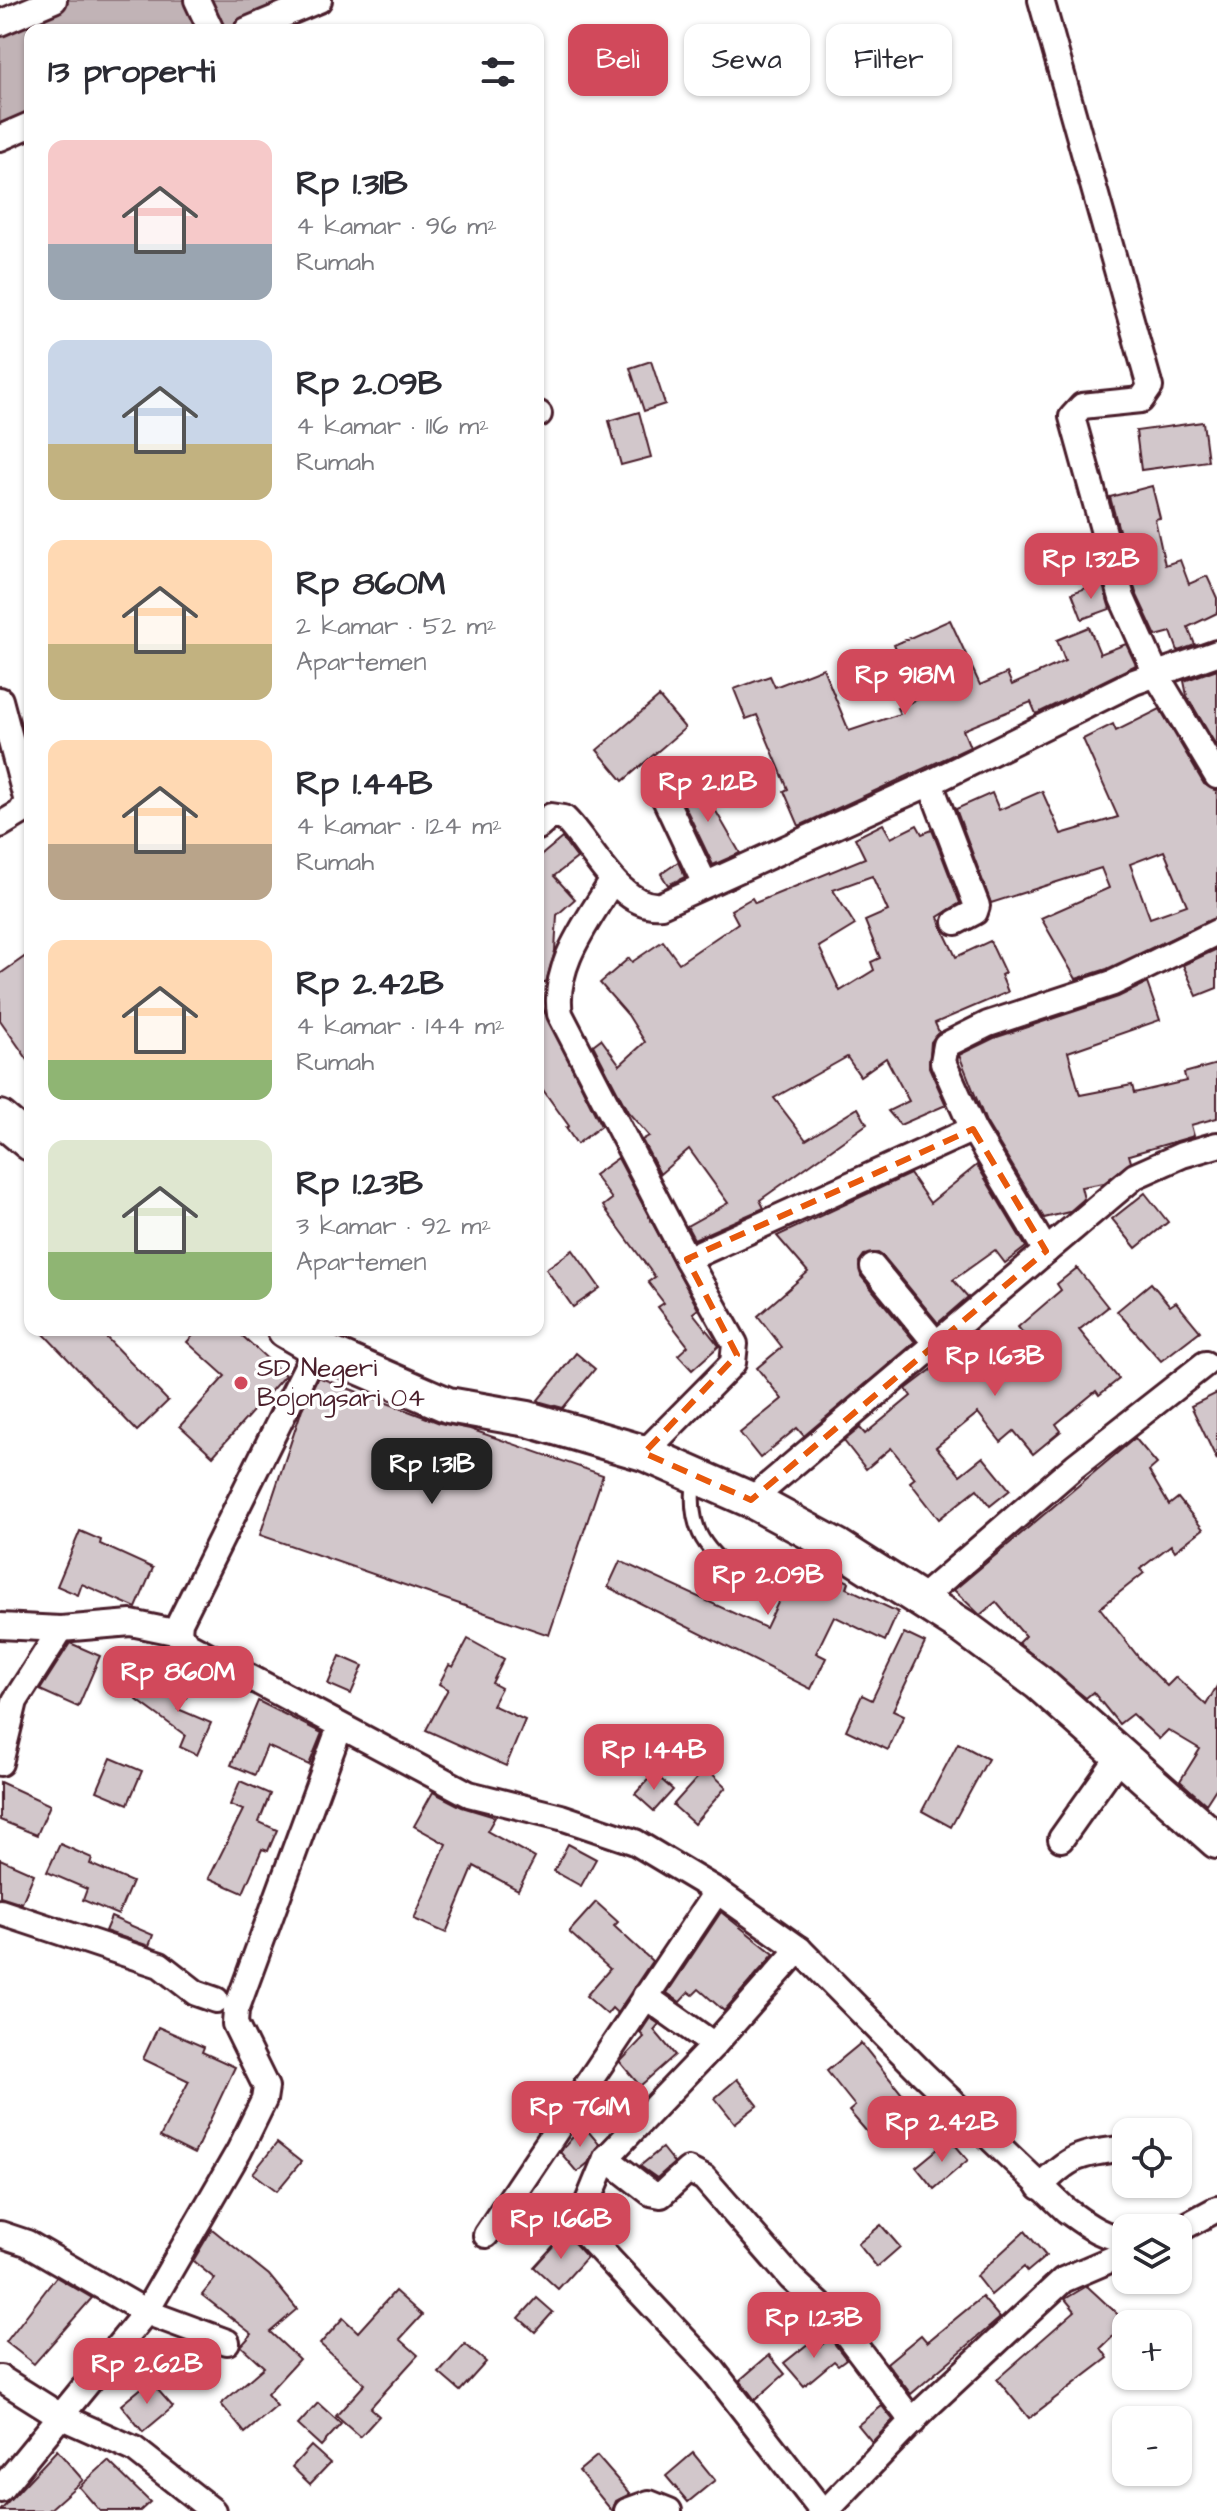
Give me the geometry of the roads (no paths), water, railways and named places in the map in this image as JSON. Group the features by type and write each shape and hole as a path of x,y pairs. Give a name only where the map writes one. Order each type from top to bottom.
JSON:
{"street":[{"path":"0,23 54,0"},
{"path":"197,0 208,24"},
{"path":"261,24 319,0"},
{"path":"1041,0 1150,387 1141,400 1082,406 1072,417 1122,598 1157,676 1217,776"},
{"path":"0,138 24,128"},
{"path":"544,819 564,818 612,881 654,905 930,783 1134,682 1217,653"},
{"path":"0,700 23,754"},
{"path":"930,783 977,906 975,912 956,922"},
{"path":"664,797 705,884"},
{"path":"0,825 24,809"},
{"path":"612,881 570,951 557,996 560,1014 687,1259 735,1344 737,1355 733,1363 644,1453"},
{"path":"1046,1251 973,1129 941,1056 951,1041 988,1024 1113,983 1217,932"},
{"path":"0,1118 24,1138"},
{"path":"687,1259 973,1129"},
{"path":"751,1500 938,1346 1135,1176 1182,1155 1217,1145"},
{"path":"873,1267 938,1346"},
{"path":"295,1336 316,1348 448,1405 528,1419 644,1453 751,1500 922,1598 1039,1683 1217,1841"},
{"path":"316,1348 180,1622 179,1633 187,1644 469,1794 561,1817 635,1842 717,1891 799,1949 1040,2187 1091,2228 1112,2237"},
{"path":"922,1598 1075,1466 1205,1364"},
{"path":"0,1626 61,1629 131,1623 179,1633"},
{"path":"0,1763 15,1701 61,1629"},
{"path":"0,2490 146,2312 239,2151 264,2100 263,2076 240,2035 236,2010 340,1727"},
{"path":"1061,1839 1121,1754"},
{"path":"486,2235 717,1891"},
{"path":"0,1912 160,1965 196,1993 216,2000"},
{"path":"799,1949 714,2045 606,2158 578,2226 712,2369 824,2511 1063,2280 1112,2259"},
{"path":"645,1996 714,2045"},
{"path":"1040,2187 1063,2163 1084,2154 1112,2150"},
{"path":"606,2158 651,2193 661,2195 688,2170 704,2178 791,2278 834,2318 913,2422"},
{"path":"1192,2222 1217,2209"},
{"path":"0,2234 27,2243 146,2312 227,2342"},
{"path":"0,2378 62,2417 134,2449 213,2511"},
{"path":"627,2511 649,2503 669,2511"}],"lane":[{"path":"695,1473 690,1510 697,1532 717,1557 754,1589"}],"place":[{"name":"SD Negeri Bojongsari 04","path":"241,1383"}]}
